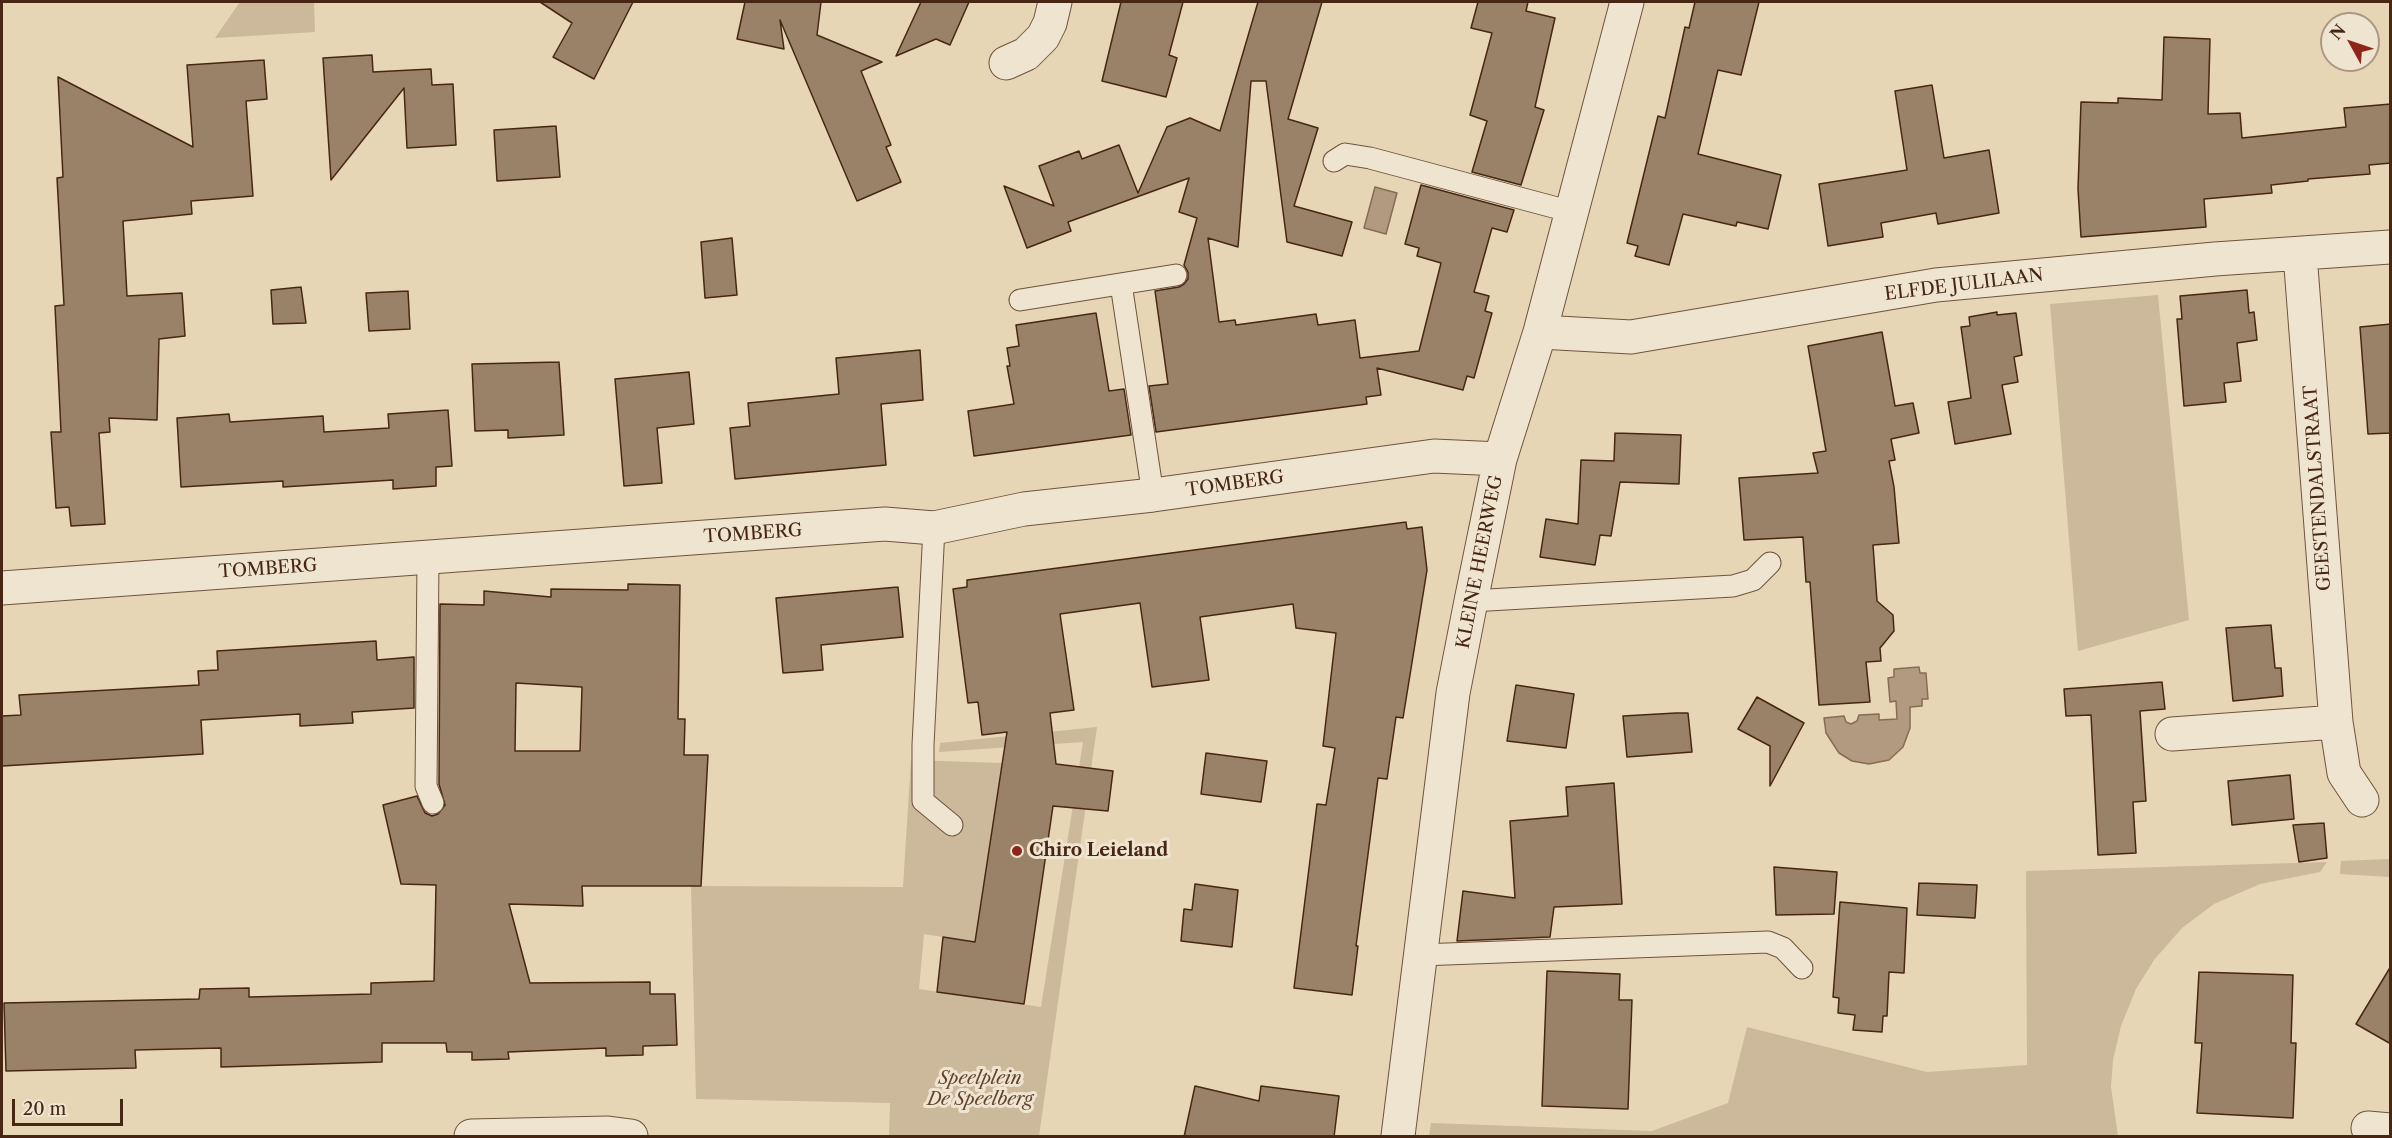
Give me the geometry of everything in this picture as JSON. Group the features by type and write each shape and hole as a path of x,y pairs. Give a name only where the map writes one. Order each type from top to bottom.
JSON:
{"street":[{"path":"1006,63 1026,54 1043,37 1050,23 1055,2"},
{"name":"KLEINE HEERWEG","path":"1398,1137 1453,693 1500,459 1540,332 1627,2"},
{"name":"ELFDE JULILAAN","path":"1540,332 1631,338 1936,285 2215,259 2391,247"},
{"name":"GEESTENDALSTRAAT","path":"2300,254 2336,722 2344,773 2362,800"},
{"name":"TOMBERG","path":"2,588 885,524 934,528 1024,509 1153,495 1434,456 1500,459"},
{"path":"2172,734 2336,722"},
{"path":"471,1137 608,1133 631,1137"}],"lane":[{"path":"1334,161 1345,154 1370,158 1572,212"},
{"path":"1020,300 1176,275"},
{"path":"1121,284 1153,495"},
{"path":"934,528 923,745 923,801 952,825"},
{"path":"428,558 426,786 433,803"},
{"path":"1472,601 1734,586 1753,580 1770,562"},
{"path":"1420,955 1768,942 1783,948 1802,968"}],"green space":[{"path":"240,2 314,2 315,32 215,38"},
{"path":"2158,295 2189,620 2078,651 2050,304"},
{"name":"Speelplein De Speelberg","path":"1097,727 1039,1136 889,1136 890,1103 696,1099 691,886 903,887 911,760 1002,763 975,942 924,934 919,989 1041,1007 1083,742 939,752 940,743"},
{"path":"2390,859 2390,877 2340,874 2341,861"},
{"path":"2327,862 2320,872 2260,884 2214,904 2182,928 2154,960 2136,989 2121,1026 2113,1060 2111,1087 2118,1136 1429,1136 1431,1123 1652,1131 1728,1103 1747,1027 1927,1072 2027,1065 2026,871"}],"shaded area":[{"path":"1375,187 1397,193 1386,234 1364,228"},
{"path":"1919,667 1920,673 1926,673 1928,699 1922,699 1922,706 1910,707 1910,728 1903,747 1889,760 1869,764 1852,761 1839,753 1826,733 1824,718 1844,716 1846,722 1851,724 1857,721 1859,715 1879,714 1879,720 1897,719 1896,701 1890,702 1888,678 1894,677 1894,669"}],"building":[{"path":"540,2 633,2 594,79 553,57 572,23"},
{"path":"745,2 821,2 817,35 882,62 861,71 891,145 886,147 901,182 857,201 780,20 784,49 737,39"},
{"path":"921,2 969,2 950,45 936,39 896,56"},
{"path":"1121,2 1183,2 1169,55 1177,58 1166,97 1102,81"},
{"path":"1258,2 1322,2 1288,119 1318,128 1294,206 1352,222 1342,256 1287,242 1266,81 1251,81 1238,247 1208,238 1219,322 1235,320 1236,325 1316,314 1318,325 1355,320 1360,358 1419,351 1441,263 1417,256 1419,248 1405,244 1421,185 1514,210 1507,232 1492,228 1474,292 1489,296 1485,311 1492,313 1474,378 1467,376 1463,390 1377,368 1381,395 1366,397 1367,404 1156,432 1149,386 1168,384 1155,291 1179,287 1188,279 1188,272 1184,265 1197,218 1179,212 1189,178 1068,222 1071,231 1027,248 1004,186 1054,206 1039,166 1079,151 1082,159 1119,145 1138,193 1167,127 1190,118 1220,131"},
{"path":"1478,2 1528,2 1526,11 1555,18 1535,107 1544,110 1521,185 1472,172 1487,121 1470,115 1492,33 1471,28"},
{"path":"1695,2 1759,2 1741,75 1718,70 1698,154 1781,175 1768,229 1737,222 1736,226 1683,214 1669,265 1635,256 1638,246 1627,243 1658,116 1665,118 1685,27 1689,28"},
{"path":"2164,37 2210,39 2208,114 2240,113 2242,138 2346,127 2344,108 2391,104 2391,163 2369,165 2370,174 2308,179 2308,181 2271,185 2272,193 2204,199 2206,227 2081,237 2078,189 2081,102 2118,103 2118,98 2162,100"},
{"path":"372,55 373,72 431,69 432,85 453,84 456,145 407,148 404,88 331,180 323,58"},
{"path":"264,60 267,99 246,101 253,196 191,201 192,214 123,221 127,296 182,293 185,336 159,339 157,420 109,418 110,432 99,433 105,524 71,526 69,507 56,508 51,432 61,432 55,306 64,305 57,178 63,177 58,77 193,147 187,65"},
{"path":"1932,85 1944,158 1989,150 1999,213 1938,224 1936,213 1881,223 1883,237 1828,246 1819,184 1907,170 1895,91"},
{"path":"556,126 560,177 497,181 494,130"},
{"path":"732,238 737,295 705,298 701,242"},
{"path":"301,287 306,323 273,324 271,290"},
{"path":"2247,290 2249,313 2254,312 2257,340 2237,343 2241,381 2224,383 2226,402 2184,406 2177,319 2182,319 2180,296"},
{"path":"408,291 410,329 369,331 366,293"},
{"path":"1997,312 1997,315 2016,313 2022,355 2014,357 2018,382 2002,385 2011,434 1955,444 1948,402 1971,398 1961,327 1970,326 1969,317"},
{"path":"1096,313 1109,391 1124,389 1131,435 974,456 968,411 1014,404 1007,366 1010,366 1007,348 1019,346 1016,325"},
{"path":"2391,324 2391,433 2368,434 2360,327"},
{"path":"1882,332 1895,406 1913,403 1919,433 1891,439 1895,460 1889,461 1894,487 1899,543 1873,545 1877,601 1893,615 1894,631 1880,648 1881,661 1866,662 1870,702 1819,705 1810,582 1806,582 1803,537 1744,540 1739,478 1818,473 1813,453 1826,451 1808,346"},
{"path":"920,350 923,400 881,404 886,465 735,479 730,428 750,426 748,403 839,394 836,358"},
{"path":"559,362 564,435 508,438 508,430 475,431 472,364"},
{"path":"689,372 694,424 657,428 662,483 624,486 615,379"},
{"path":"448,410 452,466 436,467 436,486 393,489 393,480 283,487 283,481 181,487 177,418 229,414 230,422 323,416 324,432 389,428 388,414"},
{"path":"1615,433 1681,435 1679,484 1620,482 1611,536 1600,535 1595,565 1540,557 1546,519 1578,524 1581,460 1614,461"},
{"path":"1406,522 1407,529 1422,527 1427,570 1403,718 1396,717 1387,779 1378,778 1356,946 1358,946 1352,995 1294,988 1317,804 1326,805 1335,748 1323,746 1336,633 1296,628 1293,604 1200,617 1209,680 1152,687 1140,603 1060,614 1074,710 1050,713 1056,764 1113,771 1108,811 1053,806 1024,1004 937,992 943,937 975,942 1007,732 982,735 978,702 968,703 953,589 967,587 967,580"},
{"path":"628,584 680,585 678,719 685,719 684,755 708,755 701,886 582,886 583,906 509,904 530,983 650,982 650,994 675,994 677,1045 643,1046 643,1055 606,1056 606,1048 508,1052 509,1059 472,1060 472,1052 447,1052 446,1043 382,1043 382,1062 221,1067 221,1048 135,1050 136,1068 6,1071 4,1003 199,999 200,989 249,988 249,997 371,994 371,983 434,981 436,885 401,884 383,805 417,796 425,813 432,816 438,814 445,805 439,784 440,604 484,605 484,591 551,597 551,589 628,590","holes":["516,683 582,687 580,751 515,751"]},
{"path":"898,587 903,637 821,645 823,670 783,673 776,598"},
{"path":"2271,625 2275,668 2281,668 2283,696 2233,701 2226,628"},
{"path":"376,641 377,660 414,657 414,708 352,712 353,723 300,726 300,714 201,720 203,754 2,766 2,716 21,715 19,695 199,685 198,671 218,670 217,651"},
{"path":"2162,682 2165,709 2140,711 2146,801 2133,802 2136,853 2098,855 2091,715 2066,716 2064,689"},
{"path":"1516,685 1574,694 1566,748 1507,741"},
{"path":"1757,697 1804,723 1770,786 1770,746 1738,729"},
{"path":"1688,713 1692,752 1627,757 1623,716"},
{"path":"1206,753 1267,761 1261,802 1201,794"},
{"path":"2290,775 2294,819 2232,825 2228,781"},
{"path":"1614,783 1622,904 1554,907 1550,937 1457,941 1463,891 1515,898 1510,821 1568,816 1566,787"},
{"path":"2324,823 2327,858 2299,862 2293,825"},
{"path":"1774,867 1837,872 1834,914 1776,915"},
{"path":"1919,883 1977,885 1975,918 1917,915"},
{"path":"1195,884 1238,890 1232,947 1181,941 1184,909 1192,910"},
{"path":"1840,902 1907,908 1904,973 1889,972 1887,1016 1883,1016 1882,1032 1853,1030 1855,1015 1838,1013 1839,998 1833,997"},
{"path":"2391,966 2391,1044 2356,1024"},
{"path":"1547,971 1620,974 1619,1000 1632,1000 1628,1109 1542,1106"},
{"path":"2199,972 2293,975 2291,1043 2296,1043 2293,1118 2197,1113 2202,1043 2195,1043"},
{"path":"1195,1086 1259,1101 1261,1086 1339,1096 1334,1137 1184,1137"}],"place":[{"name":"Chiro Leieland","path":"1017,851"}]}
